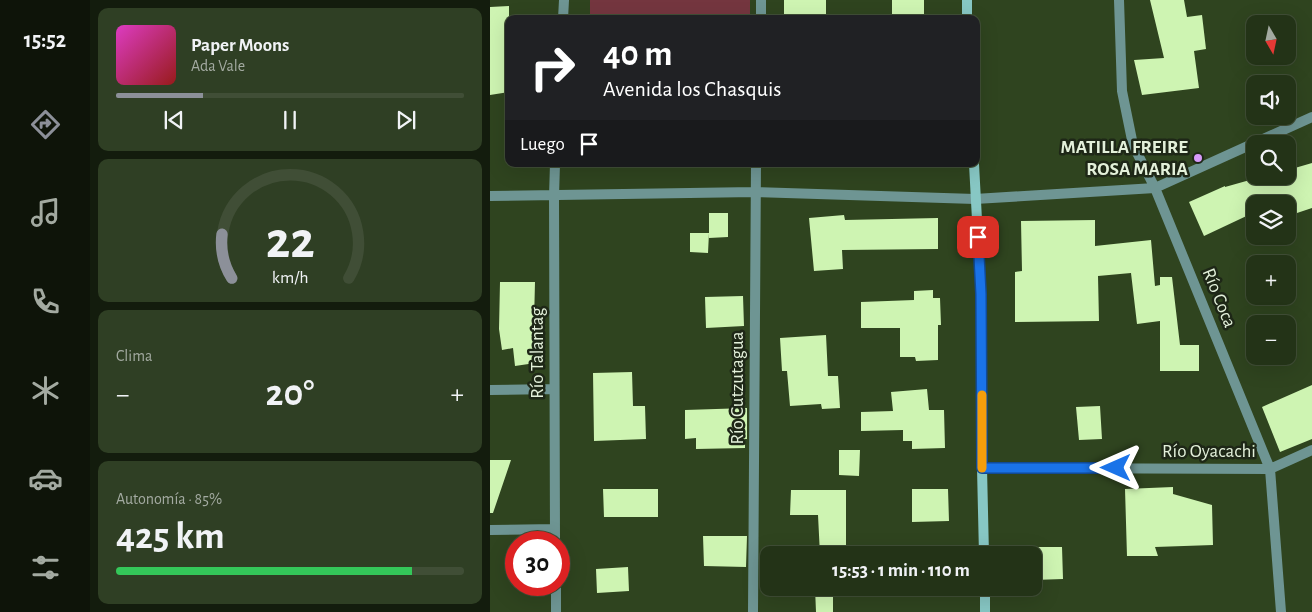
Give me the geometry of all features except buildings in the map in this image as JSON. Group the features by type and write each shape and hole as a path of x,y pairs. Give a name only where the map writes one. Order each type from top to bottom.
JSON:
{"street":[{"path":"563,15 564,0"},
{"path":"761,0 761,15"},
{"path":"966,0 967,15"},
{"name":"Río Coca","path":"1119,0 1122,91 1132,145 1155,188 1270,469 1281,612"},
{"path":"490,196 755,192 975,199 1155,188 1312,117"},
{"name":"Río Talantag","path":"555,167 555,529"},
{"name":"Río Cutzutagua","path":"753,612 756,167"},
{"path":"974,167 981,294 984,546"},
{"path":"490,390 554,389"},
{"name":"Río Oyacachi","path":"982,468 1270,469 1312,450"},
{"path":"490,530 555,529"},
{"path":"556,596 556,612"},
{"path":"984,596 985,612"}],"shaded area":[{"path":"590,0 750,0 750,15 590,15"}],"slow traffic":[{"path":"982,395 982,468"}],"place":[{"name":"MATILLA FREIRE ROSA MARIA","path":"1198,158"}],"route":[{"path":"978,237 981,294 982,468 1116,468"}]}
